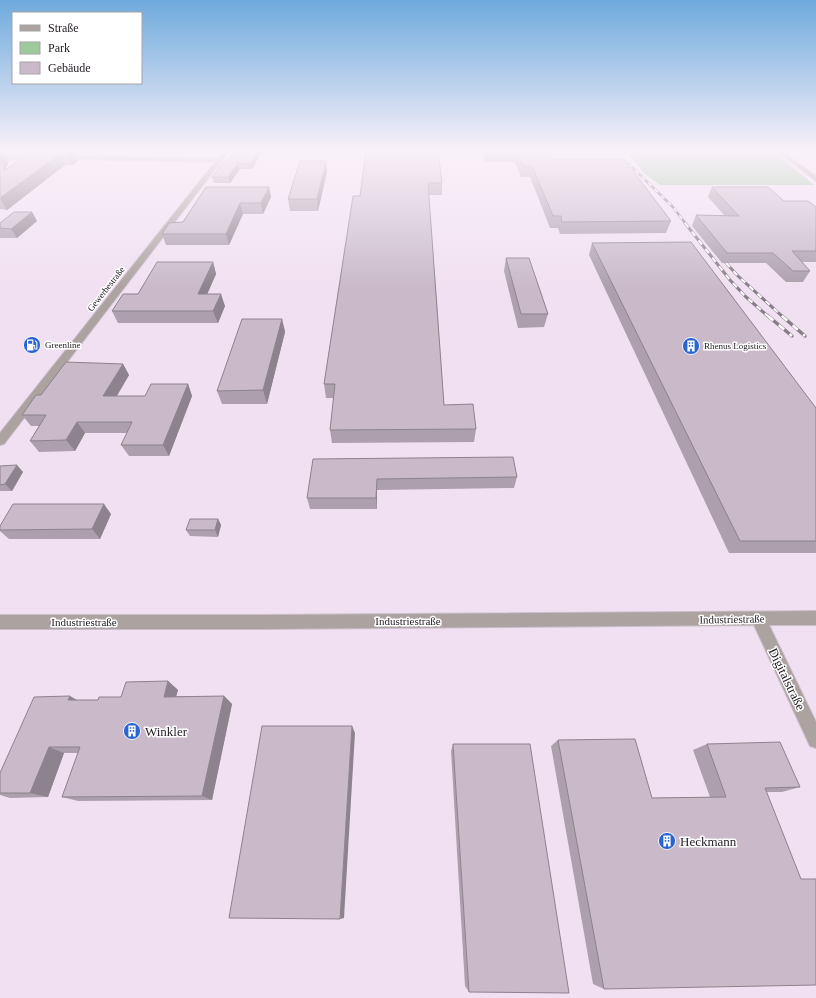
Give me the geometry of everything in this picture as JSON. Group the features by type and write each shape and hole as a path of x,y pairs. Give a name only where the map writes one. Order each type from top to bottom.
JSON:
{"street":[{"name":"Gewerbestraße","path":"0,441 190,197"},
{"name":"Digitalstraße","path":"758,618 816,740"},
{"name":"Industriestraße","path":"0,622 280,622 816,618"}],"building":[{"path":"200,197 264,197 261,203 240,203 226,234 162,234 169,223 183,222"},
{"path":"289,197 318,197 317,199 288,199"},
{"path":"353,197 429,197 444,405 473,404 476,429 330,430 335,384 324,384"},
{"path":"545,197 652,197 671,221 562,222 561,216 553,216"},
{"path":"721,197 779,197 784,201 808,201 816,207 816,251 792,251 810,271 793,271 773,253 727,253 696,215 739,216"},
{"path":"14,212 32,212 11,229 0,228 0,223"},
{"name":"Rhenus Logistics","path":"691,242 816,408 816,541 740,541 592,243"},
{"path":"506,258 529,258 548,314 521,314"},
{"path":"157,262 213,262 198,294 221,294 213,311 112,311 123,294 138,294"},
{"path":"242,319 282,319 263,390 217,391"},
{"path":"66,362 123,364 103,396 145,396 151,384 188,384 163,445 121,445 132,422 77,422 66,440 30,441 46,415 22,415 36,395 41,395"},
{"path":"513,457 517,477 377,479 376,498 307,498 313,459"},
{"path":"17,465 5,484 0,485 0,466"},
{"path":"13,504 104,504 92,529 0,530 0,526"},
{"path":"190,519 218,519 215,530 186,530"},
{"name":"Winkler","path":"168,681 164,697 224,696 202,796 62,797 80,747 49,747 30,793 0,793 0,773 34,697 70,696 68,700 98,700 99,697 121,697 126,682"},
{"path":"262,726 352,726 340,919 229,918"},
{"name":"Heckmann","path":"635,739 652,798 726,797 707,744 780,742 800,787 765,788 801,879 816,879 816,985 604,989 558,740"},
{"path":"453,744 530,744 569,993 469,992"}],"railway":[{"path":"662,197 686,224"},
{"path":"685,223 730,280 746,297 769,317"},
{"path":"726,263 783,317"},
{"path":"768,316 792,336"},
{"path":"782,316 805,336"}],"place":[{"name":"Greenline","path":"32,345"},
{"name":"Rhenus Logistics","path":"691,346"},
{"name":"Winkler","path":"132,731"},
{"name":"Heckmann","path":"667,841"}]}
